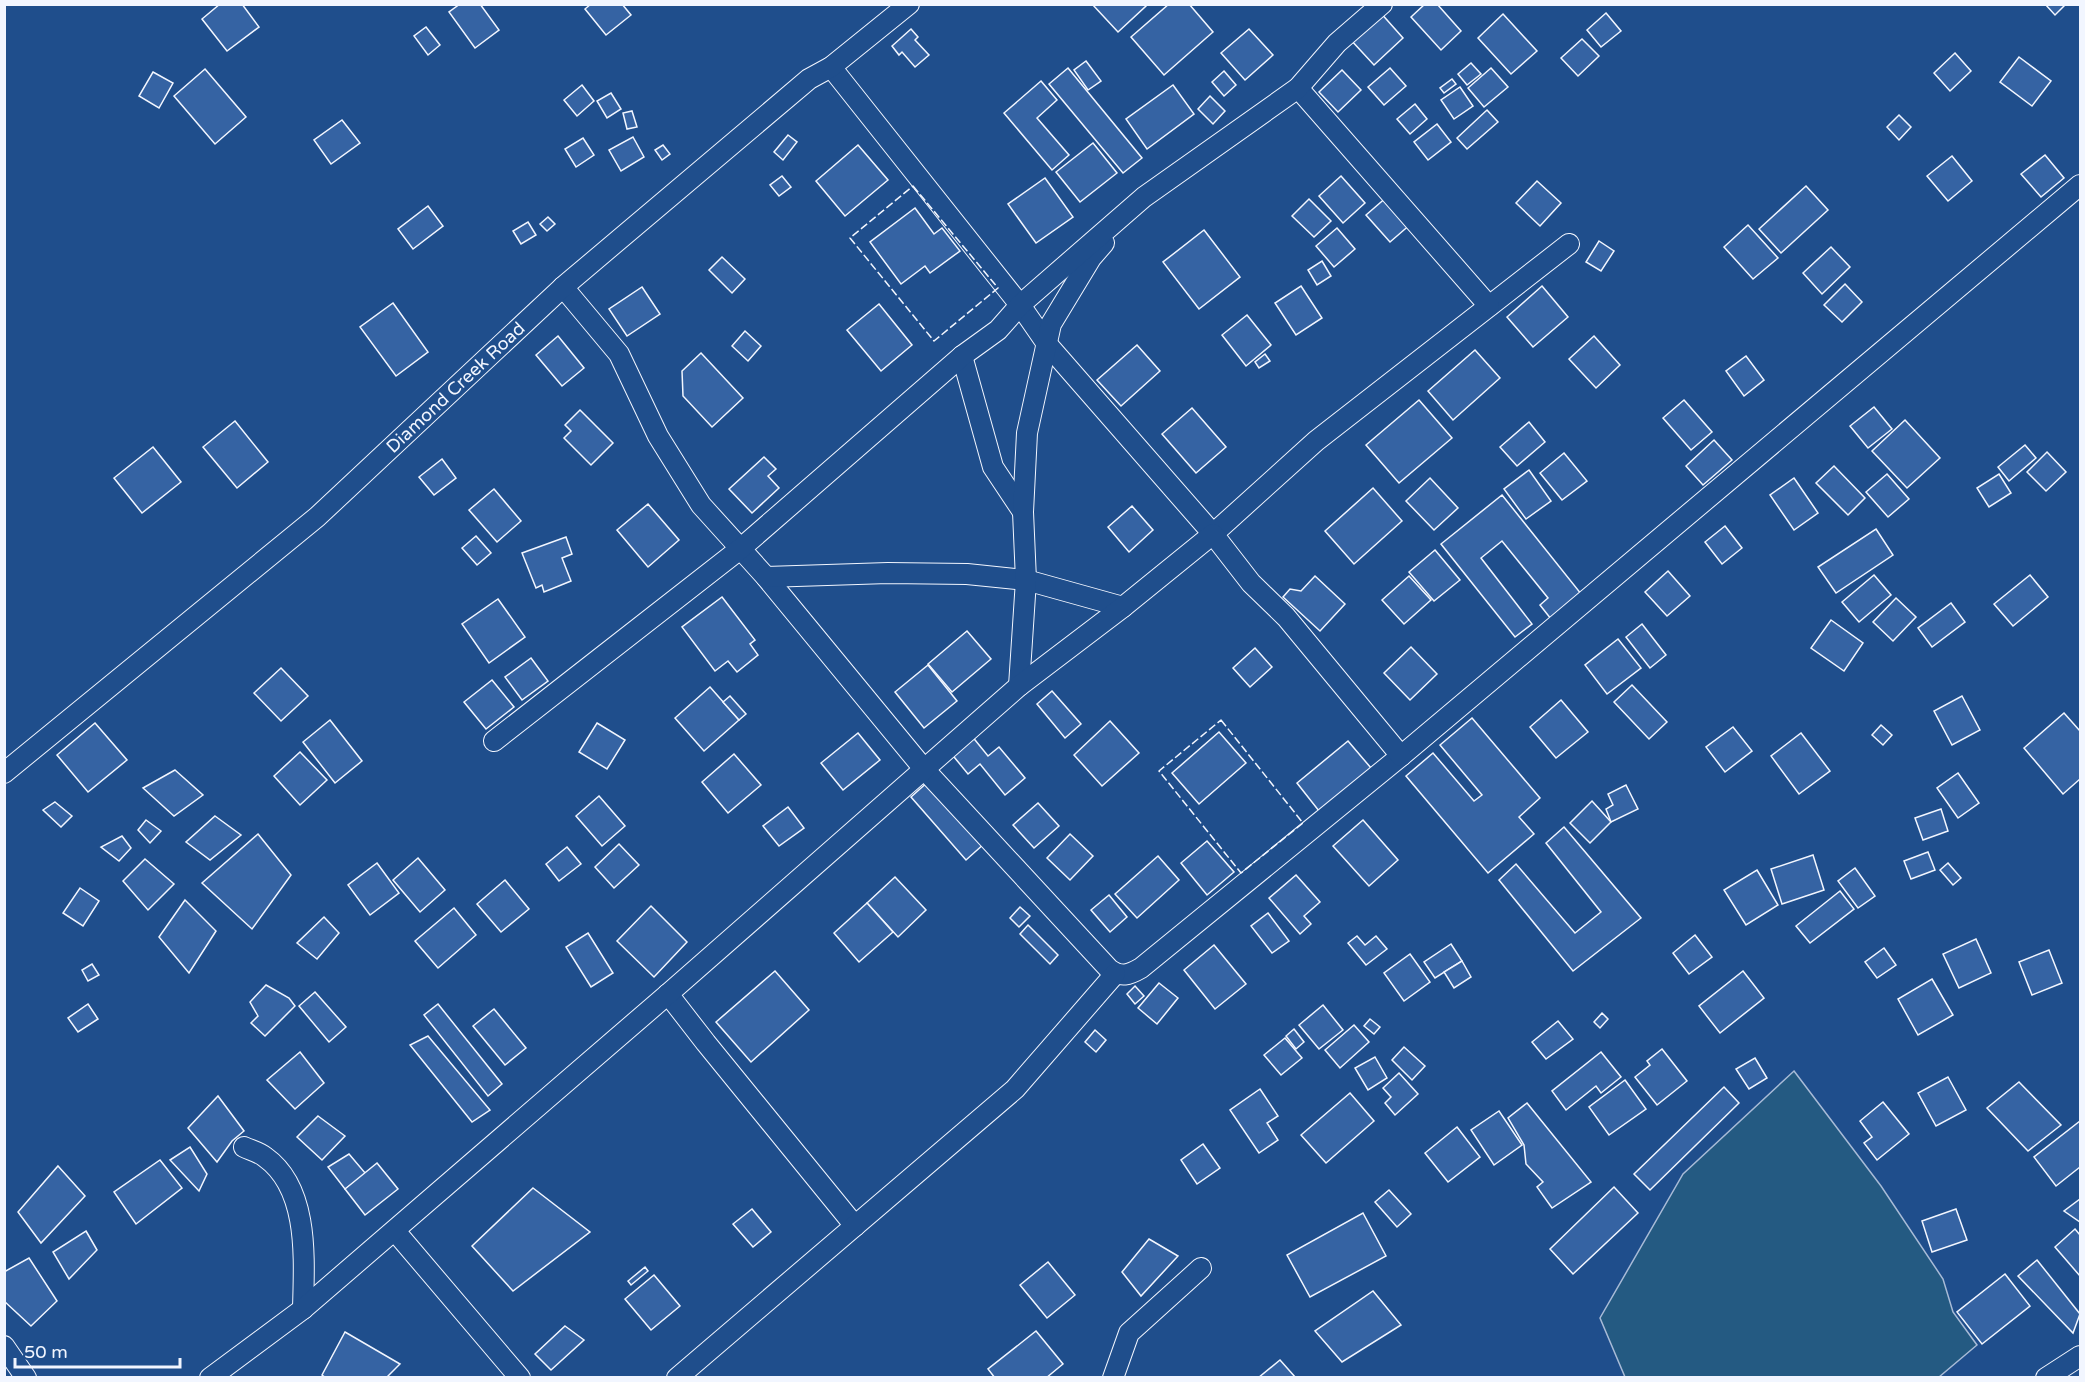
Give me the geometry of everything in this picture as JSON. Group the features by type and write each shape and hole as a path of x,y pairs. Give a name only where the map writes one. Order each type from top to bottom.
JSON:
{"street":[{"name":"Diamond Creek Road","path":"5,772 317,517 563,287 809,79 831,67 909,4"},
{"path":"494,741 740,549 962,356 998,330 1020,305 1144,197 1298,88 1337,43 1382,4"},
{"path":"831,67 1020,305 1047,344 1212,534 1251,583 1286,617 1401,756"},
{"path":"1298,88 1489,306"},
{"path":"563,287 619,354 658,436 700,504 766,577 924,769 1115,974 1123,976 1141,968 1401,756 2080,185"},
{"path":"1019,686 1026,580 1023,512 1027,433 1051,324 1092,258 1144,197"},
{"path":"210,1377 303,1310 1019,686 1123,607 1212,534 1316,441 1569,244"},
{"path":"962,356 993,468 1023,512"},
{"path":"766,577 888,573 956,574 1026,580 1123,607"},
{"path":"676,1377 1015,1089 1115,974"},
{"path":"668,994 855,1226"},
{"path":"244,1147 264,1156 274,1166 286,1182 298,1206 303,1246 303,1310"},
{"path":"395,1231 520,1377"},
{"path":"1113,1377 1129,1333 1201,1268"},
{"path":"4,1346 26,1377"},
{"path":"2046,1377 2080,1356"}],"shaded area":[{"path":"1794,1071 1881,1186 1943,1279 1953,1312 1977,1345 1939,1377 1625,1377 1600,1318 1683,1174"}],"building":[{"path":"220,4 242,4 259,27 227,51 202,19"},
{"path":"460,4 480,4 499,30 475,48 449,12"},
{"path":"591,4 622,4 631,15 606,35 585,9"},
{"path":"1092,4 1145,4 1146,6 1118,32"},
{"path":"1169,4 1189,4 1213,32 1164,75 1131,37"},
{"path":"1425,4 1437,4 1461,31 1441,50 1411,17"},
{"path":"2045,4 2066,4 2055,15"},
{"path":"1379,11 1403,38 1374,65 1350,39"},
{"path":"1606,13 1621,31 1601,47 1587,30"},
{"path":"1503,14 1537,51 1511,74 1478,38"},
{"path":"426,27 440,45 428,55 414,36"},
{"path":"911,29 918,37 915,40 929,55 915,67 902,52 899,55 892,46"},
{"path":"1249,29 1273,55 1245,80 1221,53"},
{"path":"1582,39 1599,56 1578,76 1561,58"},
{"path":"1955,53 1971,71 1950,91 1934,73"},
{"path":"2019,57 2051,81 2032,106 2000,82"},
{"path":"1086,61 1101,81 1088,90 1074,70"},
{"path":"1471,63 1481,74 1467,85 1458,74"},
{"path":"1068,68 1142,158 1123,173 1049,84"},
{"path":"1390,68 1406,86 1384,105 1368,87"},
{"path":"1491,68 1508,87 1484,107 1468,88"},
{"path":"205,69 246,117 215,144 174,96"},
{"path":"1342,70 1361,90 1338,112 1319,92"},
{"path":"1224,71 1236,85 1224,96 1212,82"},
{"path":"153,72 173,83 159,108 139,96"},
{"path":"1452,79 1456,84 1444,93 1440,88"},
{"path":"1041,81 1057,100 1037,118 1069,155 1052,170 1004,113"},
{"path":"582,85 594,101 577,116 564,100"},
{"path":"1173,85 1194,114 1147,149 1126,119"},
{"path":"1460,87 1473,106 1454,119 1441,100"},
{"path":"611,93 621,109 607,118 597,101"},
{"path":"1210,96 1225,111 1213,124 1198,109"},
{"path":"1415,104 1427,119 1410,134 1397,119"},
{"path":"1487,110 1498,122 1467,149 1457,138"},
{"path":"632,111 637,127 627,129 623,113"},
{"path":"1899,115 1911,127 1899,140 1887,127"},
{"path":"342,120 360,143 331,164 314,140"},
{"path":"1437,124 1451,142 1428,160 1414,142"},
{"path":"788,135 797,142 783,160 774,152"},
{"path":"633,137 644,157 621,171 609,150"},
{"path":"583,138 594,155 576,167 565,149"},
{"path":"1093,143 1117,173 1080,202 1056,172"},
{"path":"663,145 670,154 662,160 655,150"},
{"path":"858,145 888,180 845,216 816,181"},
{"path":"2045,155 2064,178 2041,197 2021,174"},
{"path":"1952,156 1972,181 1948,201 1927,176"},
{"path":"782,176 791,187 779,196 770,185"},
{"path":"1341,176 1365,203 1343,223 1319,196"},
{"path":"1045,178 1073,217 1036,243 1008,204"},
{"path":"1537,181 1561,203 1540,226 1516,203"},
{"path":"1806,186 1828,210 1781,253 1759,229"},
{"path":"1388,196 1412,223 1390,242 1366,215"},
{"path":"1309,199 1331,221 1314,237 1292,216"},
{"path":"428,206 443,226 413,249 398,229"},
{"path":"915,208 934,234 942,228 960,251 930,273 925,266 901,284 870,242"},
{"path":"548,217 555,224 547,231 540,224"},
{"path":"528,222 536,235 521,244 513,231"},
{"path":"1748,225 1778,258 1753,279 1724,247"},
{"path":"1337,228 1355,249 1334,267 1316,246"},
{"path":"1204,230 1240,277 1199,309 1163,262"},
{"path":"1599,241 1614,251 1601,271 1586,262"},
{"path":"1831,247 1850,267 1822,294 1803,273"},
{"path":"722,257 745,279 732,293 709,270"},
{"path":"1322,261 1331,276 1317,285 1308,270"},
{"path":"1845,284 1862,302 1842,322 1824,305"},
{"path":"1301,286 1322,318 1296,335 1275,303"},
{"path":"1542,286 1568,317 1533,347 1507,317"},
{"path":"642,287 660,314 627,336 609,309"},
{"path":"393,303 428,352 396,376 360,327"},
{"path":"879,304 912,345 881,371 847,330"},
{"path":"1247,315 1271,345 1246,366 1222,335"},
{"path":"745,331 761,346 748,361 732,346"},
{"path":"558,336 584,368 562,386 536,355"},
{"path":"1594,336 1620,365 1596,388 1569,359"},
{"path":"1137,345 1160,371 1121,406 1097,380"},
{"path":"1475,350 1500,378 1453,420 1428,391"},
{"path":"701,353 743,398 712,427 683,396 682,371"},
{"path":"1265,354 1270,361 1259,368 1255,362"},
{"path":"1746,356 1764,380 1744,396 1726,371"},
{"path":"1419,400 1452,438 1399,483 1366,445"},
{"path":"1684,400 1712,432 1691,450 1663,418"},
{"path":"1874,407 1892,429 1868,448 1850,426"},
{"path":"1192,408 1226,447 1196,473 1162,434"},
{"path":"580,410 613,443 591,465 564,438 571,431 565,425"},
{"path":"1905,420 1940,458 1907,488 1872,451"},
{"path":"235,421 268,462 237,488 203,447"},
{"path":"1529,422 1545,442 1517,466 1500,447"},
{"path":"1714,440 1732,460 1703,485 1686,466"},
{"path":"2025,445 2036,458 2009,481 1998,467"},
{"path":"153,447 181,482 142,513 114,478"},
{"path":"2047,452 2066,472 2046,491 2027,472"},
{"path":"1564,453 1587,481 1562,500 1540,473"},
{"path":"764,457 776,469 768,476 779,488 752,513 729,489"},
{"path":"442,459 456,478 434,495 419,477"},
{"path":"1834,466 1865,498 1848,515 1816,483"},
{"path":"1529,470 1551,501 1526,519 1504,489"},
{"path":"1887,474 1909,499 1888,517 1866,492"},
{"path":"1999,474 2011,493 1989,507 1977,488"},
{"path":"1430,478 1458,508 1434,530 1406,501"},
{"path":"1794,478 1818,513 1794,530 1770,495"},
{"path":"1373,488 1402,521 1354,564 1325,531"},
{"path":"494,489 521,521 497,542 469,510"},
{"path":"1502,495 1582,595 1551,619 1540,605 1548,598 1502,541 1481,558 1532,624 1515,637 1441,544"},
{"path":"648,504 679,540 648,567 617,530"},
{"path":"1132,506 1153,530 1129,552 1108,527"},
{"path":"1725,526 1742,548 1722,564 1705,542"},
{"path":"1876,529 1893,555 1836,593 1818,567"},
{"path":"476,536 491,553 477,565 462,548"},
{"path":"566,537 572,554 562,558 571,581 544,592 542,585 536,588 522,553"},
{"path":"1435,550 1460,580 1434,601 1409,572"},
{"path":"1668,571 1690,596 1667,616 1645,592"},
{"path":"1874,575 1891,595 1859,622 1842,602"},
{"path":"2030,575 2048,597 2013,626 1994,604"},
{"path":"1315,576 1345,604 1320,631 1283,597 1290,589 1301,591"},
{"path":"1409,576 1431,600 1404,624 1382,600"},
{"path":"722,597 755,640 750,644 758,655 737,672 728,661 715,671 682,627"},
{"path":"1896,598 1916,617 1893,641 1873,622"},
{"path":"498,599 525,637 489,663 462,624"},
{"path":"1951,603 1965,622 1932,647 1918,628"},
{"path":"1831,620 1863,643 1844,671 1811,648"},
{"path":"1642,624 1666,655 1650,668 1626,637"},
{"path":"967,631 991,659 952,692 928,664"},
{"path":"1618,639 1641,668 1607,694 1585,665"},
{"path":"1411,647 1437,674 1410,700 1384,673"},
{"path":"1255,648 1272,667 1250,687 1233,668"},
{"path":"531,658 548,681 522,700 505,677"},
{"path":"928,665 957,701 924,728 895,692"},
{"path":"281,668 308,696 281,721 254,693"},
{"path":"492,680 514,707 486,729 464,702"},
{"path":"1632,685 1667,722 1649,739 1614,702"},
{"path":"710,687 739,720 704,751 675,718"},
{"path":"1052,691 1081,724 1065,738 1037,704"},
{"path":"730,696 746,714 739,720 723,702"},
{"path":"1962,696 1980,730 1952,745 1934,711"},
{"path":"1561,700 1588,732 1556,758 1530,727"},
{"path":"2064,713 2080,731 2080,779 2063,794 2024,748"},
{"path":"1472,718 1540,798 1519,817 1534,834 1488,873 1406,776 1433,753 1474,801 1482,795 1440,745"},
{"path":"330,720 362,761 335,783 303,742"},
{"path":"1110,721 1139,753 1102,786 1074,755"},
{"path":"95,723 127,760 88,792 57,755"},
{"path":"597,723 625,740 607,769 579,752"},
{"path":"1881,725 1892,735 1883,745 1872,735"},
{"path":"1733,727 1752,751 1725,772 1706,747"},
{"path":"1219,732 1246,763 1199,804 1172,773"},
{"path":"858,733 880,760 843,790 821,763"},
{"path":"1801,733 1830,771 1799,794 1771,756"},
{"path":"971,735 988,756 999,747 1025,778 1005,795 980,764 968,774 950,752"},
{"path":"1348,741 1371,768 1319,811 1297,783"},
{"path":"300,752 327,780 300,805 274,776"},
{"path":"734,754 761,785 728,813 702,782"},
{"path":"175,770 203,795 174,816 143,788"},
{"path":"1958,773 1979,803 1958,818 1937,788"},
{"path":"930,780 985,843 966,860 911,797"},
{"path":"1626,785 1638,809 1611,822 1606,809 1613,805 1608,794"},
{"path":"599,796 625,826 602,846 576,816"},
{"path":"1592,801 1611,822 1590,843 1570,823"},
{"path":"55,802 72,816 61,827 43,810"},
{"path":"1038,803 1059,826 1034,848 1013,825"},
{"path":"788,807 804,828 779,846 763,826"},
{"path":"1941,809 1948,831 1923,840 1915,818"},
{"path":"215,816 241,835 210,860 186,842"},
{"path":"146,820 161,831 150,843 138,830"},
{"path":"1363,820 1398,860 1369,886 1333,846"},
{"path":"1564,827 1641,918 1573,971 1499,880 1516,864 1575,933 1601,912 1546,843"},
{"path":"258,834 291,875 252,929 202,883"},
{"path":"1070,834 1093,856 1070,880 1047,858"},
{"path":"122,836 131,848 119,861 101,847"},
{"path":"1207,841 1234,872 1207,895 1181,863"},
{"path":"619,844 639,865 614,888 595,867"},
{"path":"567,847 581,864 559,881 546,864"},
{"path":"1928,852 1935,870 1911,879 1904,861"},
{"path":"1813,855 1824,890 1782,904 1771,869"},
{"path":"1158,856 1179,880 1137,918 1115,894"},
{"path":"418,858 445,890 420,912 393,880"},
{"path":"145,859 174,884 148,910 123,881"},
{"path":"377,863 399,893 370,915 348,885"},
{"path":"1948,863 1961,878 1953,885 1940,870"},
{"path":"1855,868 1875,896 1858,908 1838,881"},
{"path":"1757,870 1778,905 1746,925 1724,890"},
{"path":"1296,875 1320,902 1304,916 1311,924 1300,934 1269,898"},
{"path":"895,877 926,910 898,937 867,903"},
{"path":"505,880 529,909 501,932 477,904"},
{"path":"80,888 99,901 83,926 63,913"},
{"path":"1840,891 1854,909 1810,943 1796,926"},
{"path":"1109,895 1127,917 1110,932 1091,910"},
{"path":"185,900 216,931 189,973 159,937"},
{"path":"867,903 893,932 859,962 834,933"},
{"path":"651,906 687,942 654,977 617,941"},
{"path":"1020,907 1030,916 1019,927 1010,918"},
{"path":"454,908 476,935 438,968 415,941"},
{"path":"1268,913 1289,941 1272,953 1251,926"},
{"path":"324,917 339,933 317,959 297,943"},
{"path":"1028,925 1058,955 1050,964 1020,934"},
{"path":"588,933 613,973 591,987 566,947"},
{"path":"1695,935 1712,957 1689,974 1673,953"},
{"path":"1357,936 1365,945 1376,936 1387,949 1366,965 1348,943"},
{"path":"1976,939 1991,973 1959,988 1943,954"},
{"path":"1451,944 1462,961 1435,978 1424,962"},
{"path":"1214,945 1246,984 1215,1009 1184,970"},
{"path":"1884,948 1896,965 1877,978 1865,962"},
{"path":"2049,950 2062,983 2032,995 2019,962"},
{"path":"1410,954 1430,982 1404,1001 1384,973"},
{"path":"1462,961 1471,977 1454,988 1444,972"},
{"path":"92,964 99,975 88,981 82,970"},
{"path":"775,971 809,1010 751,1062 716,1022"},
{"path":"1743,971 1764,998 1720,1033 1699,1006"},
{"path":"1932,979 1953,1015 1918,1035 1898,999"},
{"path":"1159,983 1178,998 1157,1024 1138,1008"},
{"path":"266,985 289,998 295,1006 265,1036 251,1023 258,1016 250,1002"},
{"path":"1135,986 1144,996 1135,1004 1127,994"},
{"path":"315,992 346,1027 329,1042 299,1006"},
{"path":"88,1004 98,1019 78,1032 68,1018"},
{"path":"438,1004 502,1084 488,1096 424,1015"},
{"path":"1323,1005 1343,1030 1319,1049 1299,1025"},
{"path":"494,1009 526,1048 505,1065 473,1026"},
{"path":"1602,1013 1608,1019 1600,1028 1594,1022"},
{"path":"1370,1019 1380,1027 1374,1034 1364,1026"},
{"path":"1558,1021 1573,1039 1546,1059 1532,1042"},
{"path":"1354,1025 1369,1042 1340,1068 1325,1050"},
{"path":"1294,1029 1304,1042 1296,1049 1286,1036"},
{"path":"1095,1030 1106,1040 1096,1052 1085,1042"},
{"path":"428,1036 490,1110 472,1122 410,1045"},
{"path":"1285,1038 1302,1058 1281,1075 1264,1055"},
{"path":"1404,1047 1425,1066 1412,1080 1392,1060"},
{"path":"1662,1049 1687,1081 1657,1105 1635,1077 1650,1065 1647,1061"},
{"path":"300,1052 324,1083 295,1109 267,1080"},
{"path":"1601,1052 1621,1077 1601,1093 1596,1086 1566,1110 1552,1091"},
{"path":"1375,1057 1387,1078 1368,1090 1355,1068"},
{"path":"1755,1058 1767,1078 1749,1089 1736,1069"},
{"path":"1399,1073 1418,1094 1395,1115 1385,1103 1391,1097 1383,1088"},
{"path":"1948,1077 1966,1110 1936,1126 1918,1093"},
{"path":"1625,1080 1646,1109 1609,1135 1589,1107"},
{"path":"2019,1082 2061,1125 2028,1151 1987,1108"},
{"path":"1724,1087 1739,1103 1650,1190 1634,1174"},
{"path":"1260,1089 1278,1116 1267,1123 1278,1140 1259,1153 1230,1110"},
{"path":"1350,1093 1374,1121 1326,1163 1301,1135"},
{"path":"218,1096 244,1131 232,1141 217,1162 188,1128"},
{"path":"1883,1102 1909,1134 1877,1160 1864,1143 1872,1137 1860,1121"},
{"path":"1527,1103 1591,1182 1552,1208 1537,1187 1543,1182 1526,1164 1524,1145 1508,1118"},
{"path":"1499,1111 1522,1145 1494,1165 1471,1130"},
{"path":"318,1116 345,1136 322,1160 297,1137"},
{"path":"2080,1121 2080,1167 2056,1186 2034,1157"},
{"path":"1457,1127 1480,1157 1448,1182 1425,1153"},
{"path":"1203,1144 1220,1168 1197,1184 1181,1160"},
{"path":"190,1147 207,1174 199,1191 170,1160"},
{"path":"349,1154 366,1174 345,1189 328,1167"},
{"path":"160,1160 182,1188 136,1224 114,1192"},
{"path":"377,1163 398,1189 365,1215 345,1189"},
{"path":"58,1166 85,1196 41,1243 18,1212"},
{"path":"1614,1187 1638,1213 1573,1274 1550,1249"},
{"path":"533,1188 590,1232 513,1291 472,1246"},
{"path":"1389,1190 1411,1214 1397,1227 1375,1202"},
{"path":"2080,1199 2080,1222 2064,1211"},
{"path":"752,1209 771,1232 753,1247 733,1224"},
{"path":"1956,1209 1967,1240 1932,1252 1922,1221"},
{"path":"1363,1213 1386,1256 1310,1297 1287,1255"},
{"path":"2075,1229 2080,1235 2080,1276 2055,1247"},
{"path":"86,1231 97,1250 69,1279 53,1252"},
{"path":"1149,1239 1178,1256 1141,1296 1122,1272"},
{"path":"29,1258 57,1301 31,1326 4,1301 4,1272"},
{"path":"2037,1260 2080,1314 2073,1333 2018,1276"},
{"path":"1048,1262 1075,1295 1047,1318 1020,1285"},
{"path":"645,1267 648,1271 631,1285 628,1281"},
{"path":"2005,1274 2030,1306 1982,1344 1957,1312"},
{"path":"654,1275 680,1306 651,1330 625,1299"},
{"path":"1373,1291 1401,1325 1342,1362 1315,1331"},
{"path":"565,1326 584,1340 551,1370 535,1354"},
{"path":"1036,1331 1063,1364 1046,1378 995,1378 988,1369"},
{"path":"345,1332 400,1364 386,1378 326,1378 322,1375"},
{"path":"1280,1360 1296,1378 1258,1378"}],"fence":[{"path":"913,186 998,288 934,341 850,238 913,186"},
{"path":"1221,720 1303,823 1241,873 1159,771 1221,720"}]}
